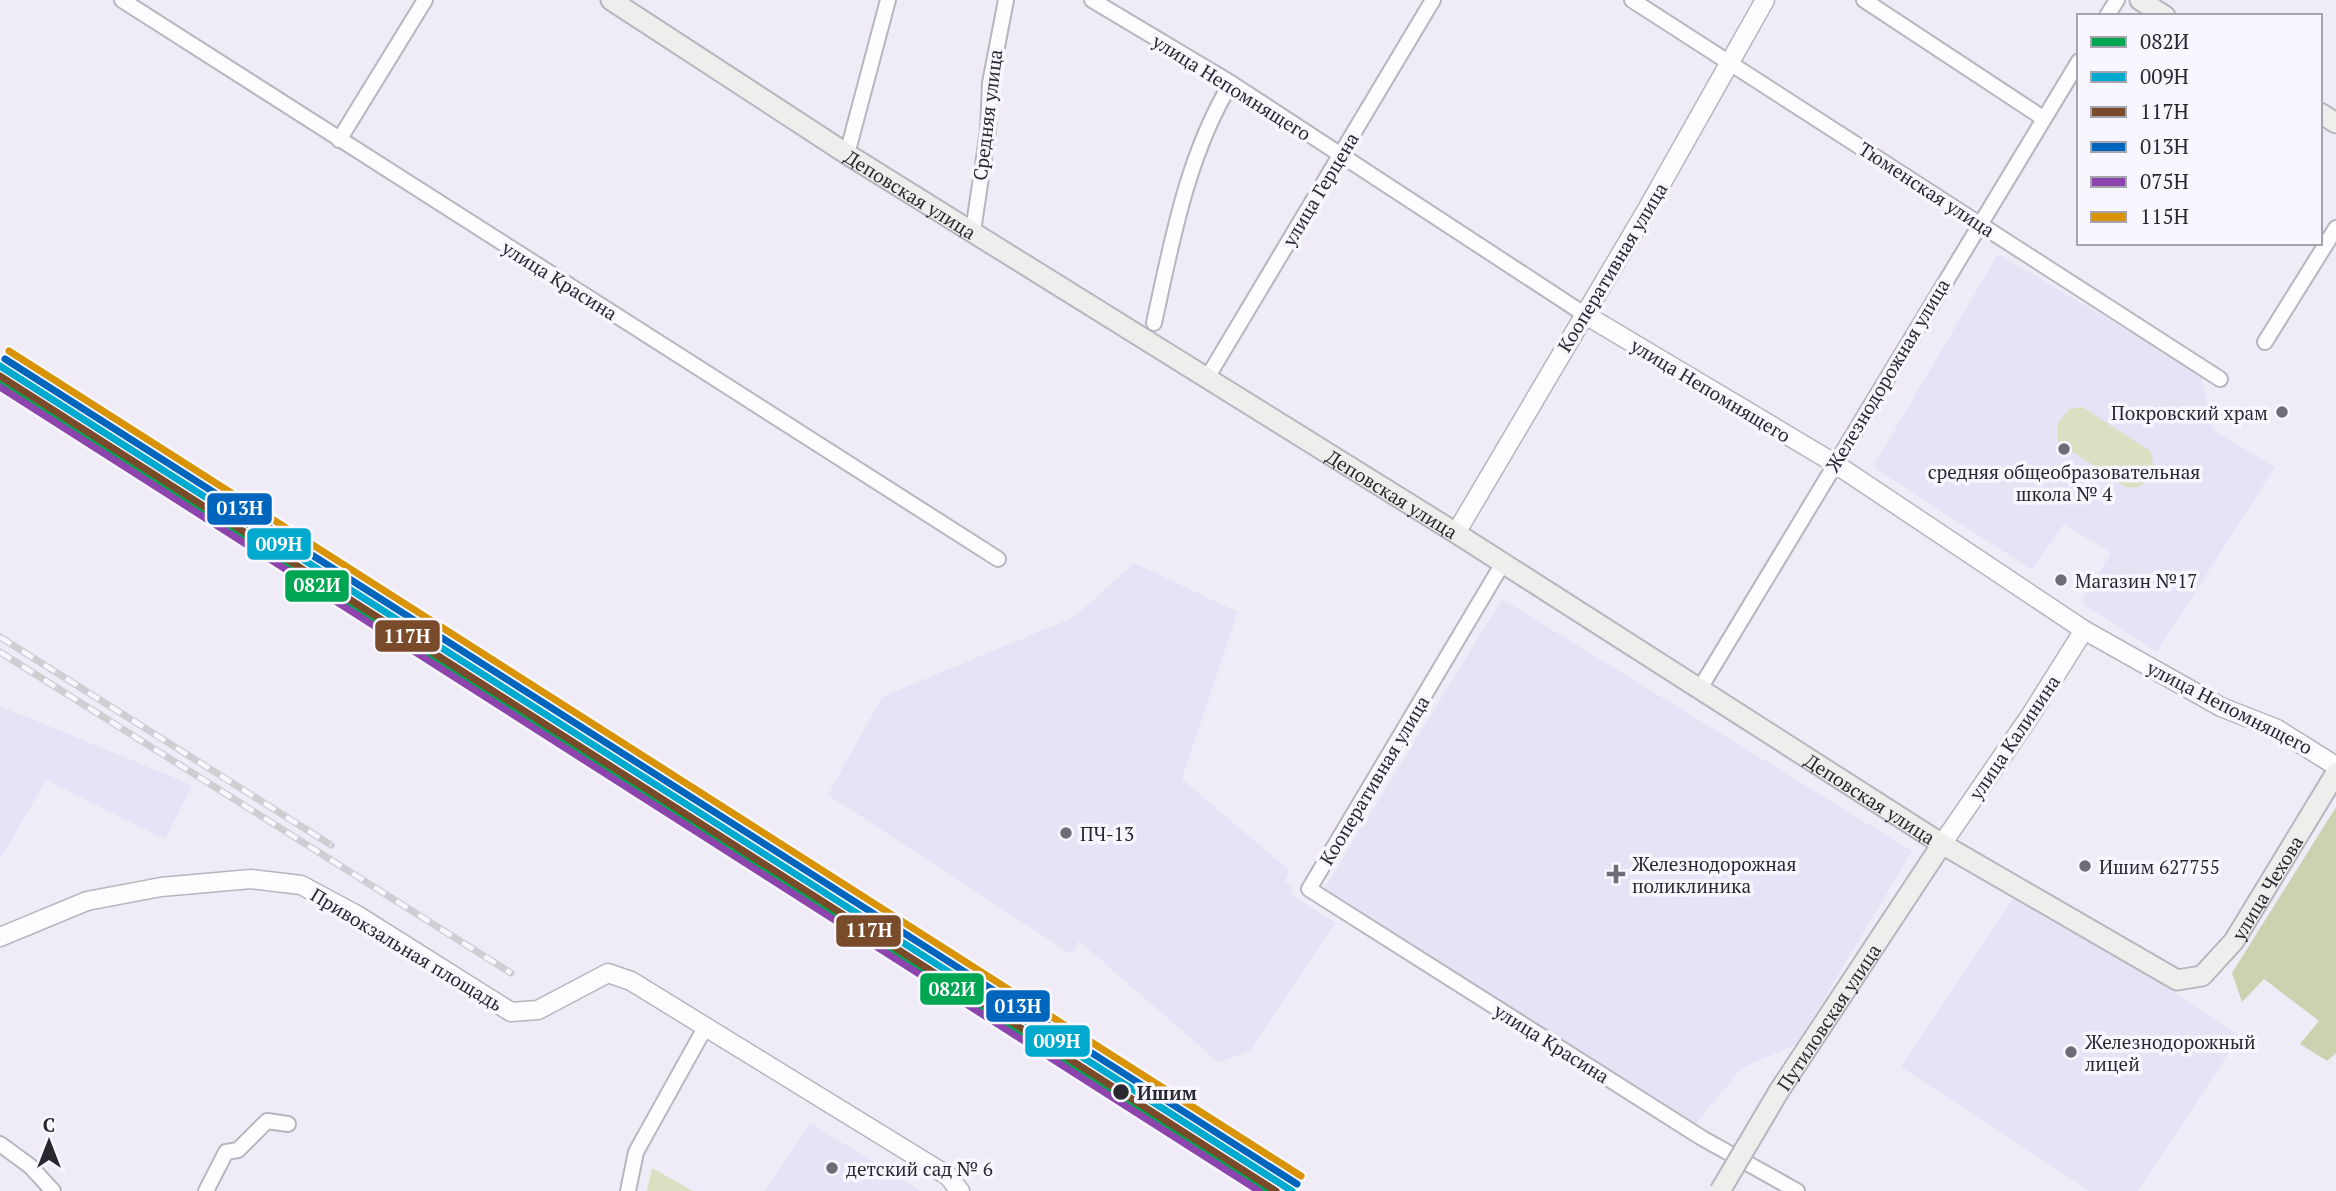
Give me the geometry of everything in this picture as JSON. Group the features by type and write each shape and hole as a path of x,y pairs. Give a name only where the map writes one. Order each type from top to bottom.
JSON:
{"main road":[{"name":"Деповская улица","path":"611,0 847,154 1503,563 1942,844 2177,980"},
{"path":"2140,0 2162,14"},
{"name":"улица Чехова","path":"2177,980 2203,976 2234,941 2336,774"},
{"name":"Путиловская улица","path":"1720,1191 1779,1091 1942,844"}],"street":[{"name":"улица Красина","path":"122,0 998,559"},
{"path":"339,140 425,0"},
{"path":"847,154 888,0"},
{"name":"Средняя улица","path":"973,231 988,131 990,83 1006,0"},
{"name":"улица Герцена","path":"1207,378 1433,0"},
{"name":"Тюменская улица","path":"1632,0 2220,380"},
{"name":"Кооперативная улица","path":"1455,533 1765,0"},
{"path":"1864,0 2043,118"},
{"name":"улица Непомнящего","path":"1100,2 1231,83 1584,314 1834,463 2084,630 2221,707 2277,729 2336,766"},
{"name":"Железнодорожная улица","path":"1699,690 2077,64"},
{"path":"1154,323 1178,213 1213,113 1231,83"},
{"path":"2265,342 2336,228"},
{"name":"Кооперативная улица","path":"1309,889 1503,563"},
{"name":"улица Калинина","path":"1942,844 2030,716 2084,630"},
{"name":"Привокзальная площадь","path":"0,937 86,901 161,887 251,879 300,885 357,915 511,1012 538,1010 608,973 631,981 948,1176 960,1191"},
{"name":"улица Красина","path":"1309,889 1706,1141 1797,1191"},
{"path":"628,1191 636,1152 663,1099 706,1026"},
{"path":"206,1191 226,1152 238,1150 267,1121 288,1124"},
{"path":"0,1144 30,1166 54,1191"}],"shaded area":[{"name":"средняя общеобразовательная школа № 4","path":"1998,254 2201,374 2213,430 2275,467 2157,652 2081,603 2111,553 2064,524 2032,570 1873,467"},
{"name":"ПЧ-13","path":"1134,563 1238,612 1182,779 1290,871 1285,881 1294,888 1290,894 1336,923 1250,1051 1218,1062 1079,941 1071,954 828,795 882,697 1074,617"},
{"name":"Железнодорожная поликлиника","path":"1502,599 1912,851 1797,1044 1742,1068 1692,1128 1319,897"},
{"path":"0,706 192,785 165,839 46,780 0,860"},
{"name":"Железнодорожный лицей","path":"2018,890 2240,1036 2138,1191 2090,1191 1901,1067"},
{"name":"детский сад № 6","path":"810,1123 921,1191 765,1191"}],"green space":[{"path":"2082,407 2150,451 2154,466 2144,483 2136,487 2126,487 2058,442 2058,423 2069,409"},
{"path":"2336,807 2336,1053 2327,1061 2300,1044 2319,1021 2264,979 2242,1002 2232,973"},
{"path":"652,1168 693,1191 647,1191"}],"railway":[{"path":"0,637 331,845"},
{"path":"0,652 511,973"}],"transit line":[{"name":"115Н","path":"9,351 1301,1176"},
{"name":"013Н","path":"5,359 1297,1184"},
{"name":"009Н","path":"0,366 1292,1191"},
{"name":"117Н","path":"0,376 1276,1191"},
{"name":"082И","path":"0,384 1269,1191"},
{"name":"075Н","path":"0,387 1259,1191"}],"place":[{"name":"Покровский храм","path":"2282,412"},
{"name":"средняя общеобразовательная школа № 4","path":"2064,449"},
{"name":"Магазин №17","path":"2061,580"},
{"name":"ПЧ-13","path":"1066,833"},
{"name":"Ишим 627755","path":"2085,866"},
{"name":"Железнодорожная поликлиника","path":"1616,874"},
{"name":"Железнодорожный лицей","path":"2071,1052"},
{"name":"Ишим","path":"1121,1092"},
{"name":"детский сад № 6","path":"832,1168"}]}
